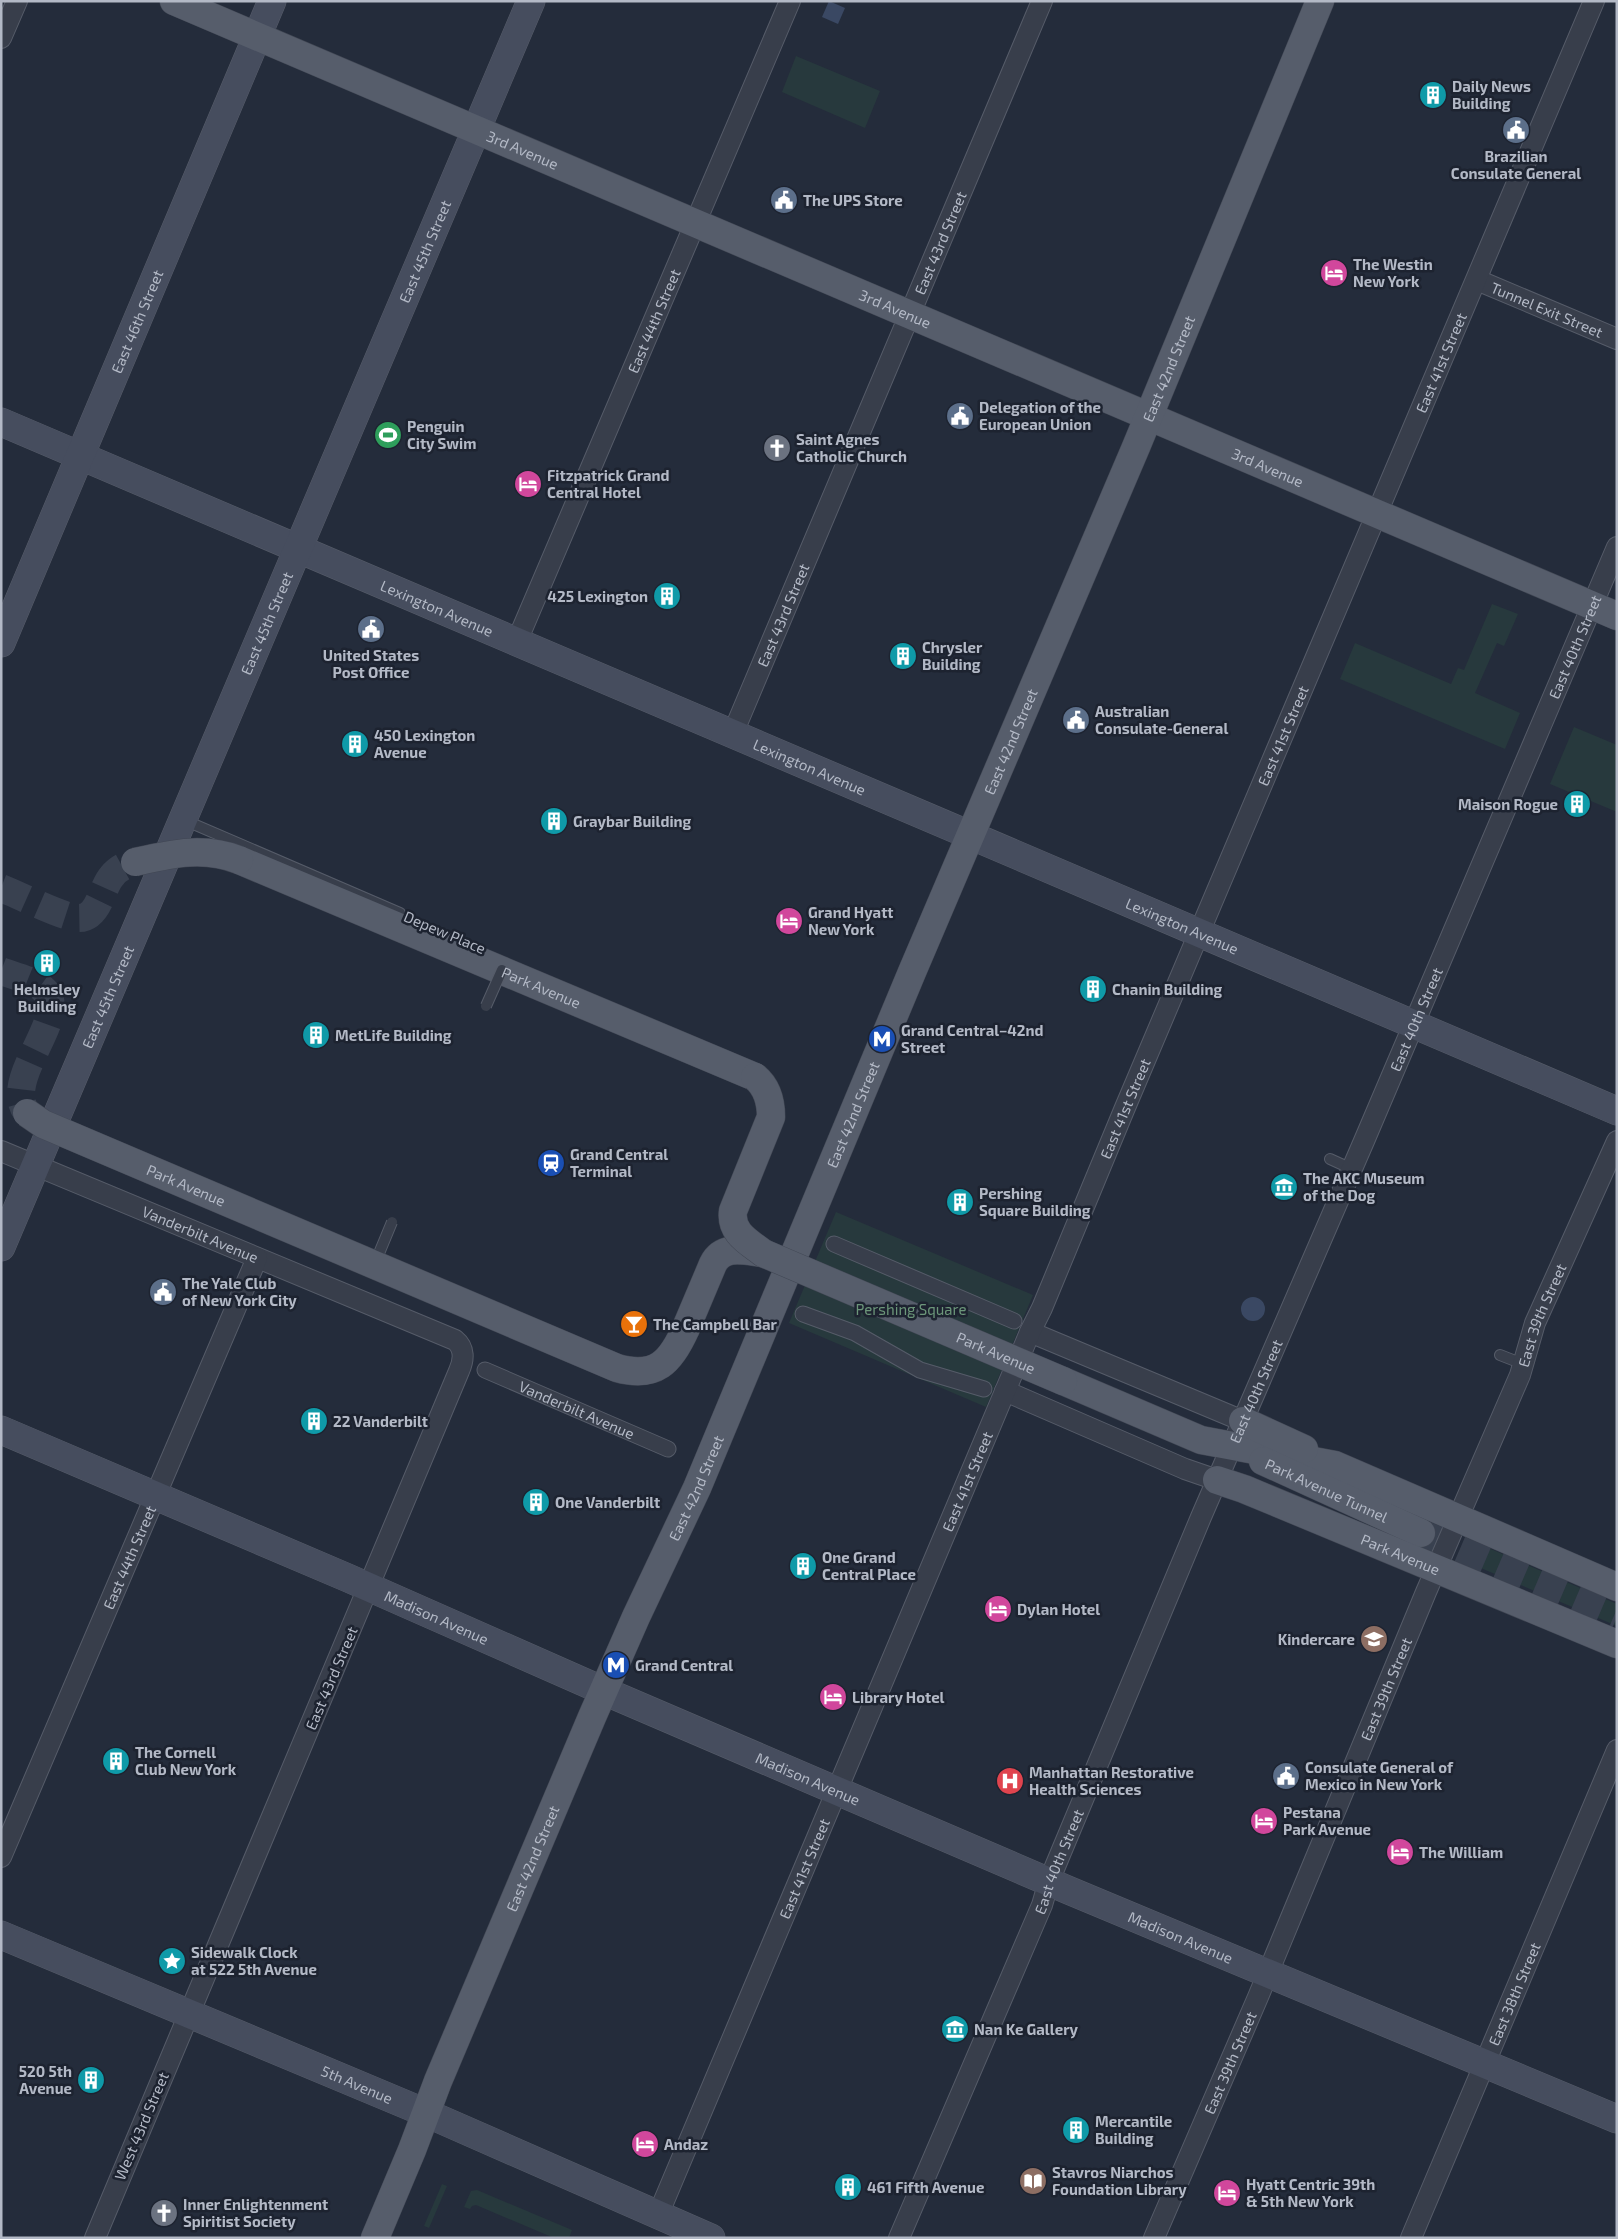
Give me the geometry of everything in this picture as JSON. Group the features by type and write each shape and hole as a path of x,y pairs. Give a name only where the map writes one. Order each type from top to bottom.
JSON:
{"main road":[{"name":"3rd Avenue","path":"174,1 1617,616"},
{"name":"East 46th Street","path":"1,643 272,1"},
{"name":"East 45th Street","path":"1,1247 531,1"},
{"name":"East 42nd Street","path":"375,2238 470,2003 636,1617 691,1501 1148,416 1320,1"},
{"name":"Lexington Avenue","path":"1,422 1617,1111"},
{"name":"Park Avenue","path":"135,862 189,852 225,854 755,1077 767,1092 771,1106 771,1117 735,1206 732,1219 734,1227 740,1236 763,1253 1200,1440 1224,1464 1244,1489 1617,1644"},
{"name":"Park Avenue","path":"27,1113 43,1124 617,1368 633,1372 642,1372 661,1366 674,1351 718,1256 734,1250 763,1253"},
{"path":"1243,1421 1283,1438 1334,1465"},
{"name":"Madison Avenue","path":"1,1430 1049,1881 1617,2119"},
{"name":"Park Avenue","path":"1224,1464 1334,1465 1617,1587"},
{"name":"Park Avenue Tunnel","path":"1224,1464 1421,1533"},
{"name":"5th Avenue","path":"1,1935 426,2113 711,2238"}],"street":[{"path":"1,38 17,1"},
{"name":"East 44th Street","path":"517,641 790,1"},
{"name":"East 43rd Street","path":"733,733 908,314 1042,1"},
{"name":"East 41st Street","path":"658,2215 1005,1392 1022,1326 1042,1308 1594,1"},
{"name":"Tunnel Exit Street","path":"1477,280 1617,339"},
{"name":"East 40th Street","path":"899,2238 1042,1904 1049,1881 1224,1464 1617,547"},
{"name":"East 39th Street","path":"1154,2238 1268,1973 1523,1364 1535,1323 1617,1141"},
{"name":"Vanderbilt Avenue","path":"1,1151 455,1340"},
{"path":"834,1244 1243,1421"},
{"name":"East 44th Street","path":"1,1857 257,1258"},
{"path":"803,1314 854,1333 920,1370 984,1389"},
{"name":"East 43rd Street","path":"188,2014 462,1365 463,1353 455,1340"},
{"name":"Vanderbilt Avenue","path":"485,1370 668,1449"},
{"name":"Park Avenue","path":"1005,1392 1185,1469 1224,1464"},
{"name":"East 38th Street","path":"1410,2238 1617,1750"},
{"name":"West 43rd Street","path":"95,2238 188,2014"}],"lane":[{"name":"Depew Place","path":"184,820 408,916"},
{"path":"486,1006 502,970"},
{"path":"730,1055 746,1064 755,1077"},
{"path":"1330,1160 1352,1169"},
{"path":"374,1264 392,1222"},
{"path":"1500,1355 1523,1364"}],"green space":[{"path":"796,56 880,91 865,128 782,92"},
{"path":"1492,604 1518,614 1504,646 1497,643 1475,693 1520,713 1505,749 1340,679 1355,643 1451,684 1458,668 1464,670"},
{"path":"1574,727 1617,745 1617,812 1550,784"},
{"name":"Pershing Square","path":"836,1212 1033,1295 986,1407 789,1323"},
{"path":"1477,1543 1617,1604 1617,1626 1469,1563"},
{"path":"442,2184 447,2186 429,2228 424,2226"},
{"path":"477,2190 572,2230 569,2238 554,2238 476,2205 470,2209 464,2207 471,2191"}],"water":[{"path":"829,1 845,8 838,24 822,17"},
{"path":"1253,1297 1258,1298 1264,1304 1264,1314 1258,1320 1253,1321 1248,1320 1242,1314 1241,1309 1242,1304 1248,1298"}],"tunnel":[{"path":"1,888 60,913 77,918 84,917 95,909 108,881 114,873 122,867 135,862"},
{"path":"1,971 39,986 50,1000 50,1014 22,1083 21,1099 27,1113"},
{"path":"1421,1533 1617,1617"}],"place":[{"name":"Daily News Building","path":"1433,95"},
{"name":"Brazilian Consulate General","path":"1516,130"},
{"name":"The UPS Store","path":"784,200"},
{"name":"The Westin New York","path":"1334,273"},
{"name":"Delegation of the European Union","path":"960,416"},
{"name":"Penguin City Swim","path":"388,435"},
{"name":"Saint Agnes Catholic Church","path":"777,448"},
{"name":"Fitzpatrick Grand Central Hotel","path":"528,484"},
{"name":"425 Lexington","path":"667,596"},
{"name":"United States Post Office","path":"371,629"},
{"name":"Chrysler Building","path":"903,656"},
{"name":"Australian Consulate-General","path":"1076,720"},
{"name":"450 Lexington Avenue","path":"355,744"},
{"name":"Maison Rogue","path":"1577,804"},
{"name":"Graybar Building","path":"554,821"},
{"name":"Grand Hyatt New York","path":"789,921"},
{"name":"Helmsley Building","path":"47,963"},
{"name":"Chanin Building","path":"1093,989"},
{"name":"MetLife Building","path":"316,1035"},
{"name":"Grand Central–42nd Street","path":"882,1039"},
{"name":"Grand Central Terminal","path":"551,1163"},
{"name":"The AKC Museum of the Dog","path":"1284,1187"},
{"name":"Pershing Square Building","path":"960,1202"},
{"name":"The Yale Club of New York City","path":"163,1292"},
{"name":"The Campbell Bar","path":"634,1324"},
{"name":"22 Vanderbilt","path":"314,1421"},
{"name":"One Vanderbilt","path":"536,1502"},
{"name":"One Grand Central Place","path":"803,1566"},
{"name":"Dylan Hotel","path":"998,1609"},
{"name":"Kindercare","path":"1374,1639"},
{"name":"Grand Central","path":"616,1665"},
{"name":"Library Hotel","path":"833,1697"},
{"name":"The Cornell Club New York","path":"116,1761"},
{"name":"Consulate General of Mexico in New York","path":"1286,1776"},
{"name":"Manhattan Restorative Health Sciences","path":"1010,1781"},
{"name":"Pestana Park Avenue","path":"1264,1821"},
{"name":"The William","path":"1400,1852"},
{"name":"Sidewalk Clock at 522 5th Avenue","path":"172,1961"},
{"name":"Nan Ke Gallery","path":"955,2029"},
{"name":"520 5th Avenue","path":"91,2080"},
{"name":"Mercantile Building","path":"1076,2130"},
{"name":"Andaz","path":"645,2144"},
{"name":"Stavros Niarchos Foundation Library","path":"1033,2181"},
{"name":"461 Fifth Avenue","path":"848,2187"},
{"name":"Hyatt Centric 39th & 5th New York","path":"1227,2193"},
{"name":"Inner Enlightenment Spiritist Society","path":"164,2213"}]}
